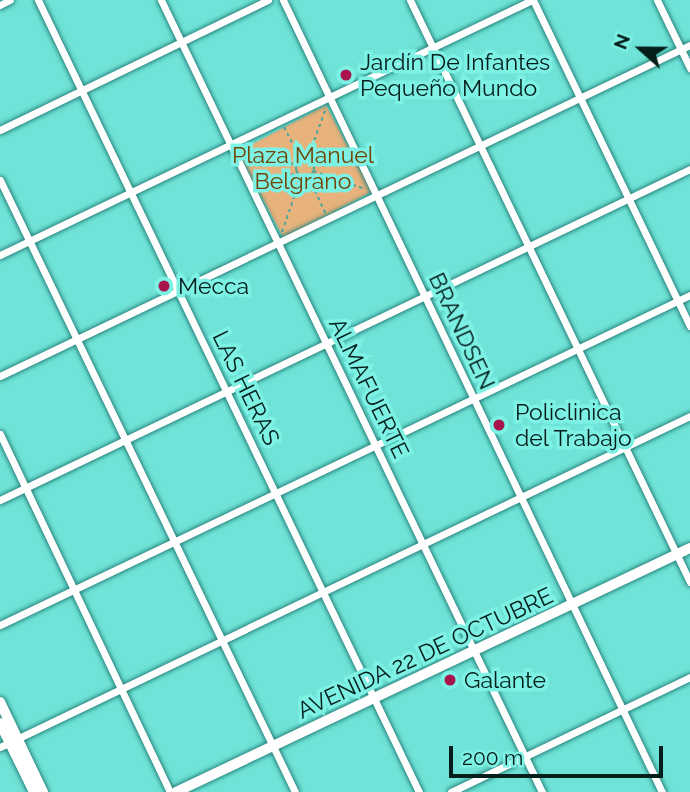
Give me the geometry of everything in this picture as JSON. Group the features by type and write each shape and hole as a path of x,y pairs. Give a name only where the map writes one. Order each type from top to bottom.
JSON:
{"main road":[{"name":"AVENIDA 22 DE OCTUBRE","path":"176,792 690,548"},
{"path":"0,702 9,743 43,792"},
{"path":"0,723 34,792"}],"street":[{"path":"0,5 10,0"},
{"name":"LAS HERAS","path":"38,0 419,792"},
{"name":"ALMAFUERTE","path":"161,0 279,240 542,792"},
{"path":"0,130 268,0"},
{"name":"BRANDSEN","path":"283,0 662,792"},
{"path":"410,0 690,582"},
{"path":"0,256 533,0 690,326"},
{"path":"657,0 690,68"},
{"path":"0,376 690,45"},
{"path":"0,500 690,169"},
{"path":"0,180 295,792"},
{"path":"0,625 690,295"},
{"path":"9,743 690,416"},
{"path":"0,434 170,792"},
{"path":"451,792 690,677"}],"path":[{"path":"317,105 329,99"},
{"path":"329,99 334,112"},
{"path":"307,160 329,99"},
{"path":"282,122 300,160"},
{"path":"346,135 357,158"},
{"path":"233,145 247,139"},
{"path":"233,145 241,156"},
{"path":"233,145 296,165"},
{"path":"313,165 351,147"},
{"path":"300,160 307,160 313,165"},
{"path":"300,160 296,165 297,173 301,177"},
{"path":"301,177 309,176 313,165"},
{"path":"313,171 375,194"},
{"path":"258,191 297,173"},
{"path":"309,176 327,215"},
{"path":"279,240 301,177"},
{"path":"252,179 263,202"},
{"path":"368,181 375,194"},
{"path":"362,198 375,194"},
{"path":"315,220 338,209"},
{"path":"275,225 279,240"},
{"path":"279,240 292,231"}],"green space":[{"name":"Plaza Manuel Belgrano","path":"326,105 372,192 284,238 238,152"}],"place":[{"name":"Jardín De Infantes Pequeño Mundo","path":"346,75"},
{"name":"Mecca","path":"164,286"},
{"name":"Policlinica del Trabajo","path":"499,425"},
{"name":"Galante","path":"450,680"}]}
